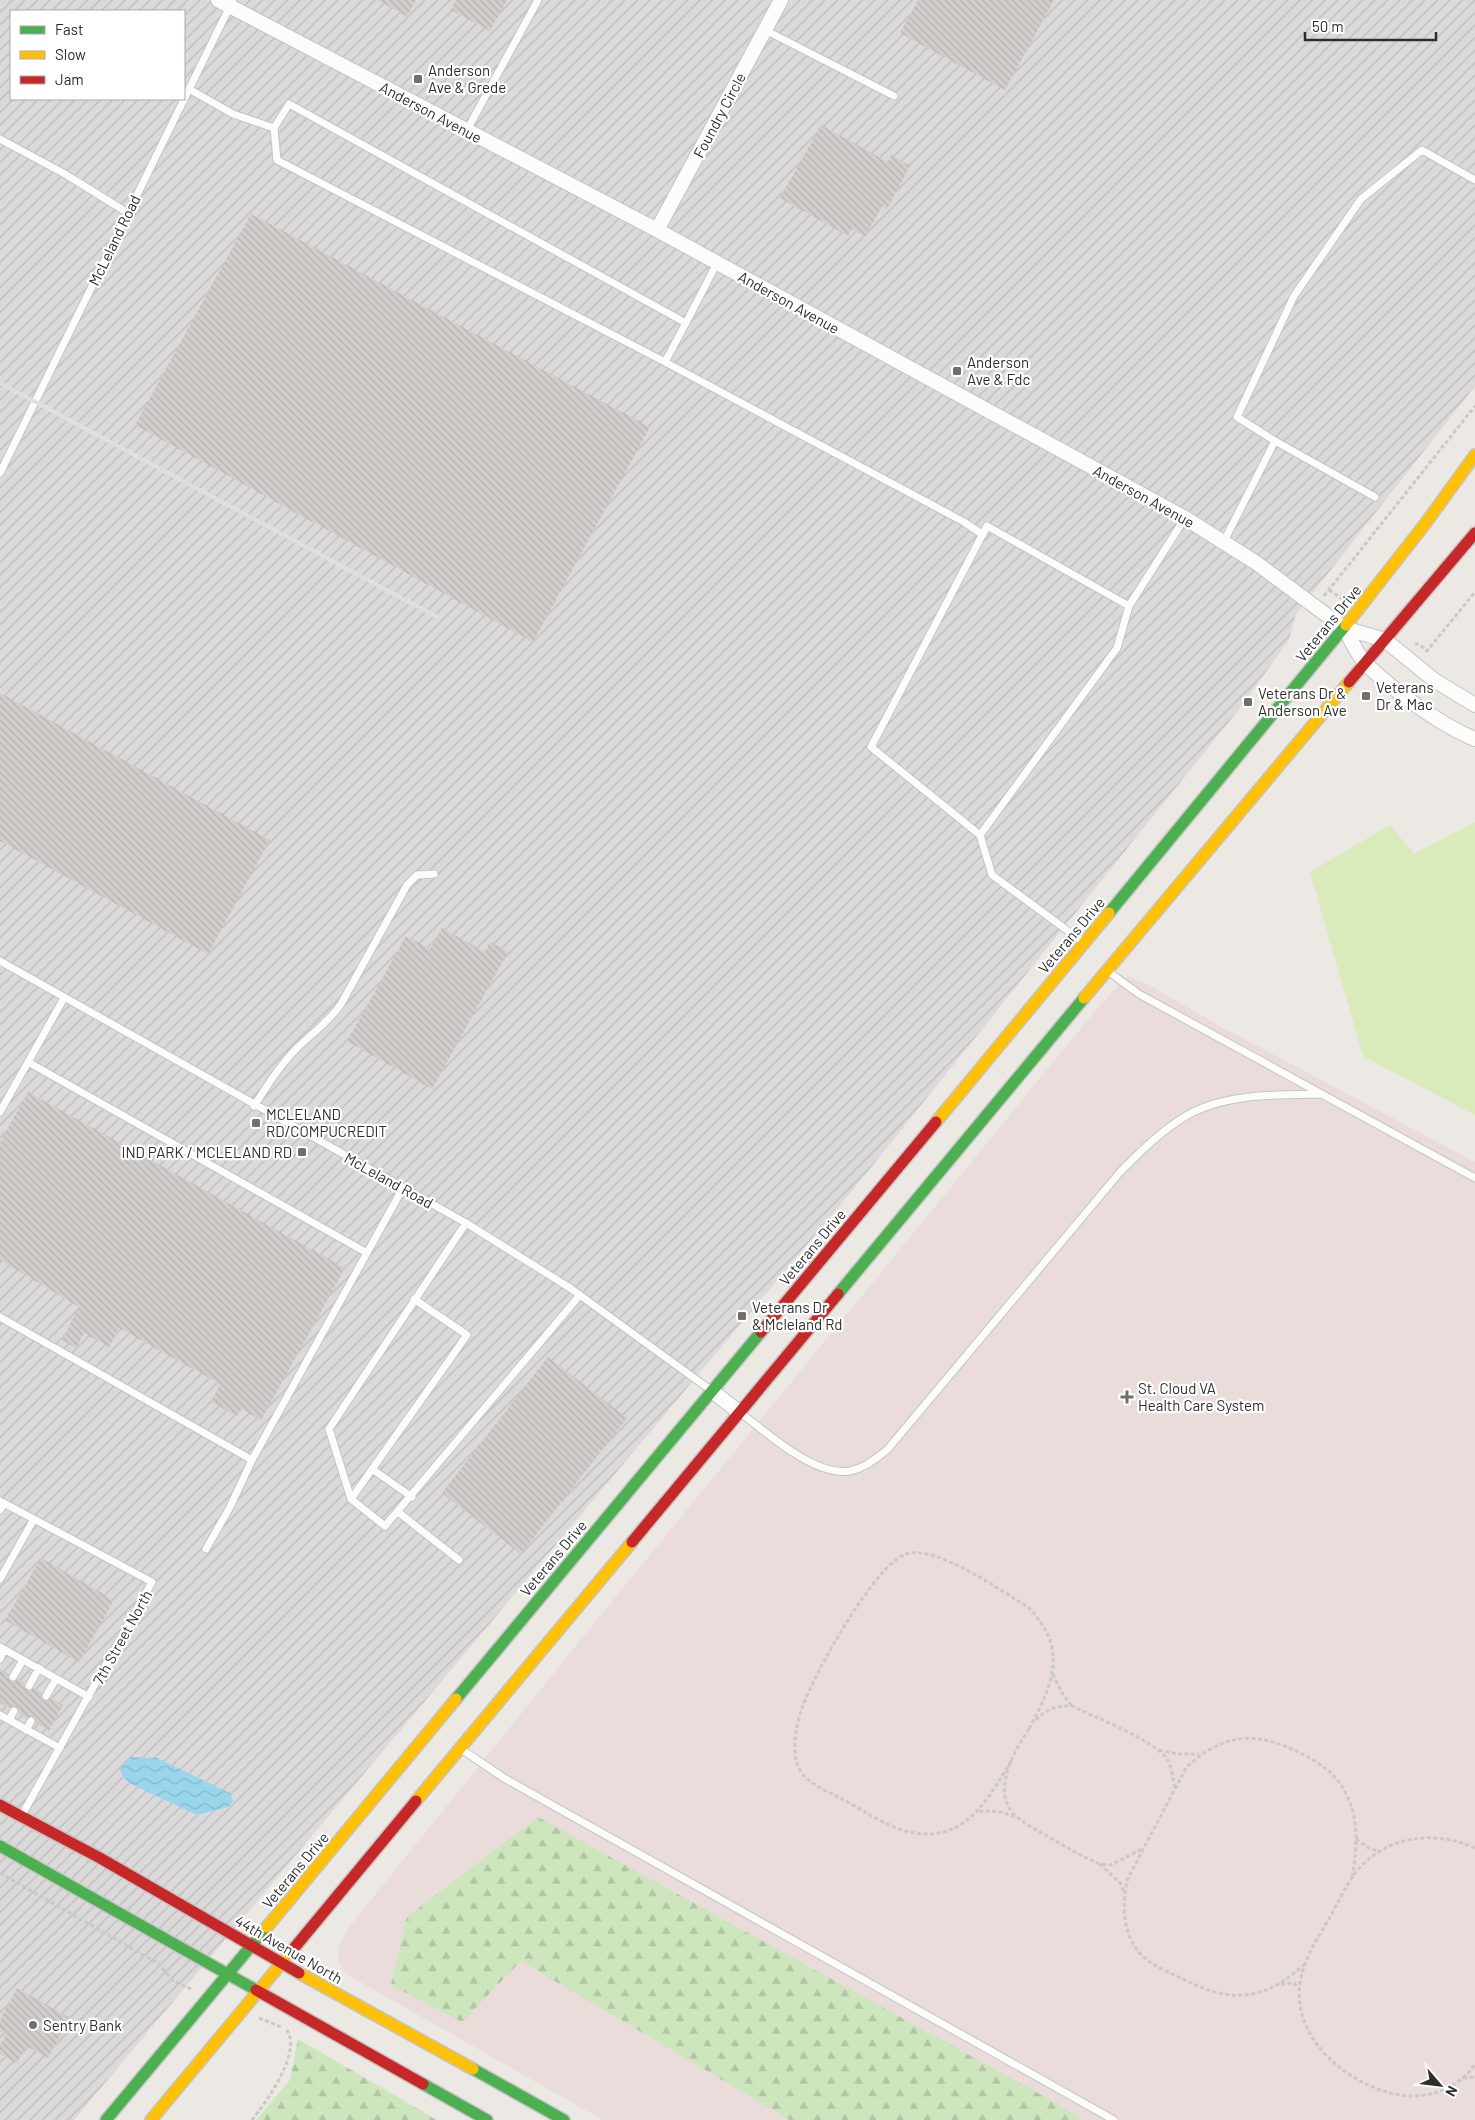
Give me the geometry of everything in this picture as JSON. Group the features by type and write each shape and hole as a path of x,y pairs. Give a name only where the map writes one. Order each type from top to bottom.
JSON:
{"main road":[{"name":"Veterans Drive","path":"106,2120 1344,628 1425,524 1475,455"},
{"path":"151,2120 1106,970 1475,533"},
{"name":"44th Avenue North","path":"0,1805 564,2120"},
{"path":"0,1846 487,2120"}],"street":[{"name":"Foundry Circle","path":"657,230 781,0"},
{"name":"Anderson Avenue","path":"227,2 657,230 1184,518 1224,541 1344,628 1385,640 1416,665 1475,705"},
{"name":"Anderson Avenue","path":"1344,628 1365,663 1429,713 1448,726 1475,739"},
{"path":"712,1391 739,1412"}],"lane":[{"path":"467,130 538,0"},
{"name":"McLeland Road","path":"185,97 227,2"},
{"path":"765,30 894,96"},
{"path":"189,89 233,114 274,128"},
{"name":"McLeland Road","path":"0,473 184,100"},
{"path":"686,323 289,104 274,128 277,160 664,362 964,522 983,535"},
{"path":"0,139 65,174 128,213"},
{"path":"1375,497 1275,441 1237,417 1294,296 1361,199 1422,150 1475,180"},
{"path":"664,362 717,263"},
{"path":"1224,541 1275,441"},
{"path":"980,834 1117,648 1129,606 1184,518"},
{"path":"1084,943 992,876 980,834 871,747 988,526 1129,606"},
{"path":"254,1106 276,1072 296,1048 329,1021 342,1004 407,885 417,874 434,874"},
{"name":"McLeland Road","path":"0,961 254,1106 466,1223 580,1295 712,1391"},
{"path":"1106,970 1139,994 1475,1178"},
{"path":"0,1112 64,998"},
{"path":"28,1062 368,1253"},
{"path":"739,1412 784,1446 807,1460 828,1469 848,1471 868,1465 887,1450 1121,1171 1152,1139 1187,1115 1219,1103 1284,1095 1322,1094"},
{"path":"206,1549 230,1507 252,1460 404,1188"},
{"path":"466,1223 329,1429 351,1499 385,1526 412,1497 580,1295"},
{"path":"351,1499 467,1335 414,1299"},
{"path":"0,1318 252,1460"},
{"path":"372,1469 412,1497"},
{"path":"0,1510 2,1502"},
{"name":"7th Street North","path":"2,1502 152,1582 22,1816"},
{"path":"398,1512 459,1560"},
{"path":"0,1579 34,1519"},
{"path":"0,1659 2,1648 89,1697"},
{"path":"13,1677 23,1660"},
{"path":"29,1686 39,1668"},
{"path":"46,1696 56,1679"},
{"path":"9,1720 14,1711"},
{"path":"0,1715 60,1748"},
{"path":"26,1730 31,1721"},
{"path":"460,1748 504,1778 1114,2120"}],"path":[{"path":"1316,607 1475,406"},
{"path":"1416,665 1475,592"},
{"path":"924,1553 943,1559 1028,1607 1038,1617 1048,1634 1053,1653 1052,1674 1049,1691 1029,1729 1011,1761 978,1811 968,1822 954,1828 936,1832 918,1833 904,1830 819,1787 798,1766 795,1749 801,1710 812,1682 879,1576 894,1561 906,1554 924,1553"},
{"path":"1052,1674 1062,1693 1072,1706 1156,1749 1166,1757 1172,1769 1175,1789"},
{"path":"1029,1729 1045,1710 1059,1706 1072,1706"},
{"path":"1305,1964 1280,1984 1262,1992 1246,1995 1226,1995 1208,1991 1165,1970 1146,1959 1134,1946 1124,1912 1124,1894 1128,1878 1186,1768 1200,1754 1225,1742 1252,1737 1269,1739 1286,1745 1313,1760 1330,1773 1345,1792 1352,1810 1356,1839 1352,1878"},
{"path":"1156,1749 1177,1754 1200,1754"},
{"path":"1011,1761 1005,1781 1007,1798 1012,1812 1019,1818 1088,1859 1100,1864 1111,1865 1143,1848"},
{"path":"978,1811 1001,1812 1019,1818"},
{"path":"1475,1848 1460,1842 1421,1837 1397,1842 1378,1852 1352,1878 1305,1964 1300,1989 1300,2004 1305,2021 1322,2051 1336,2065 1388,2093 1421,2097 1435,2094 1463,2078 1475,2064"},
{"path":"1356,1839 1378,1852"},
{"path":"1100,1864 1121,1884 1124,1894"},
{"path":"0,1872 160,1964 173,1981 209,1997"},
{"path":"1280,1984 1294,1983 1300,1989"},
{"path":"242,2011 288,2030 290,2043 280,2079 252,2120"},
{"path":"1463,2078 1475,2077"}],"shaded area":[{"path":"0,0 1475,0 1475,386 1296,614 1289,640 1240,708 852,1191 74,2120 0,2120"},
{"name":"St. Cloud VA Health Care System","path":"1128,976 1149,985 1218,1025 1475,1162 1475,2120 603,2120 348,1975 339,1963 338,1955 346,1931 587,1632 1095,1011"}],"green space":[{"path":"1475,822 1475,1115 1363,1056 1310,872 1390,825 1414,854"},
{"path":"538,1817 1058,2104 1083,2120 790,2120 521,1961 462,2022 391,1985 407,1917"},
{"path":"298,2039 436,2120 256,2120 290,2080"}],"water":[{"path":"130,1757 157,1758 230,1793 233,1801 228,1807 197,1815 131,1784 123,1777 120,1769"}],"building":[{"path":"376,0 416,0 407,16"},
{"path":"456,0 507,0 490,31 451,10"},
{"path":"918,0 1054,0 1005,90 900,33"},
{"path":"821,125 888,162 891,155 910,166 887,209 882,206 865,237 852,229 848,236 780,198"},
{"path":"251,214 650,427 533,642 135,425"},
{"path":"0,693 270,840 208,954 0,841"},
{"path":"442,928 485,952 490,942 508,952 432,1089 347,1041 406,936 430,949"},
{"path":"28,1092 345,1268 261,1420 241,1409 237,1416 211,1402 220,1384 119,1328 109,1347 84,1333 76,1348 62,1340 79,1307 0,1260 0,1142"},
{"path":"548,1357 627,1418 521,1554 442,1493"},
{"path":"41,1558 114,1600 79,1662 5,1620"},
{"path":"0,1669 9,1674 11,1682 18,1679 24,1683 26,1690 34,1688 42,1693 41,1698 44,1701 51,1698 63,1705 49,1731 36,1723 34,1717 27,1718 19,1713 17,1707 9,1708 0,1703"},
{"path":"17,1988 70,2018 48,2058 26,2046 17,2063 0,2054 0,2046 6,2034 0,2031 0,2020"}],"railway":[{"path":"0,383 437,617"}],"traffic: fast":[{"path":"1109,913 1346,625"},
{"path":"838,1294 1084,998"},
{"path":"456,1699 761,1332"},
{"path":"0,1846 256,1990"},
{"path":"106,2120 267,1927"},
{"path":"473,2069 564,2120"},
{"path":"423,2084 487,2120"}],"traffic: slow":[{"path":"1346,625 1425,524 1475,455"},
{"path":"1084,998 1349,682"},
{"path":"936,1122 1109,913"},
{"path":"416,1801 632,1542"},
{"path":"267,1927 456,1699"},
{"path":"151,2120 290,1953"},
{"path":"299,1973 473,2069"}],"traffic: jam":[{"path":"1349,682 1475,533"},
{"path":"761,1332 936,1122"},
{"path":"632,1542 838,1294"},
{"path":"290,1953 416,1801"},
{"path":"0,1805 100,1858 299,1973"},
{"path":"256,1990 423,2084"}],"place":[{"name":"Anderson Ave & Grede","path":"418,79"},
{"name":"Anderson Ave & Fdc","path":"957,371"},
{"name":"Veterans Dr & Mac","path":"1366,696"},
{"name":"Veterans Dr & Anderson Ave","path":"1248,702"},
{"name":"MCLELAND RD/COMPUCREDIT","path":"256,1123"},
{"name":"IND PARK / MCLELAND RD","path":"302,1152"},
{"name":"Veterans Dr & Mcleland Rd","path":"742,1316"},
{"name":"St. Cloud VA Health Care System","path":"1127,1397"},
{"name":"Sentry Bank","path":"33,2025"}]}
